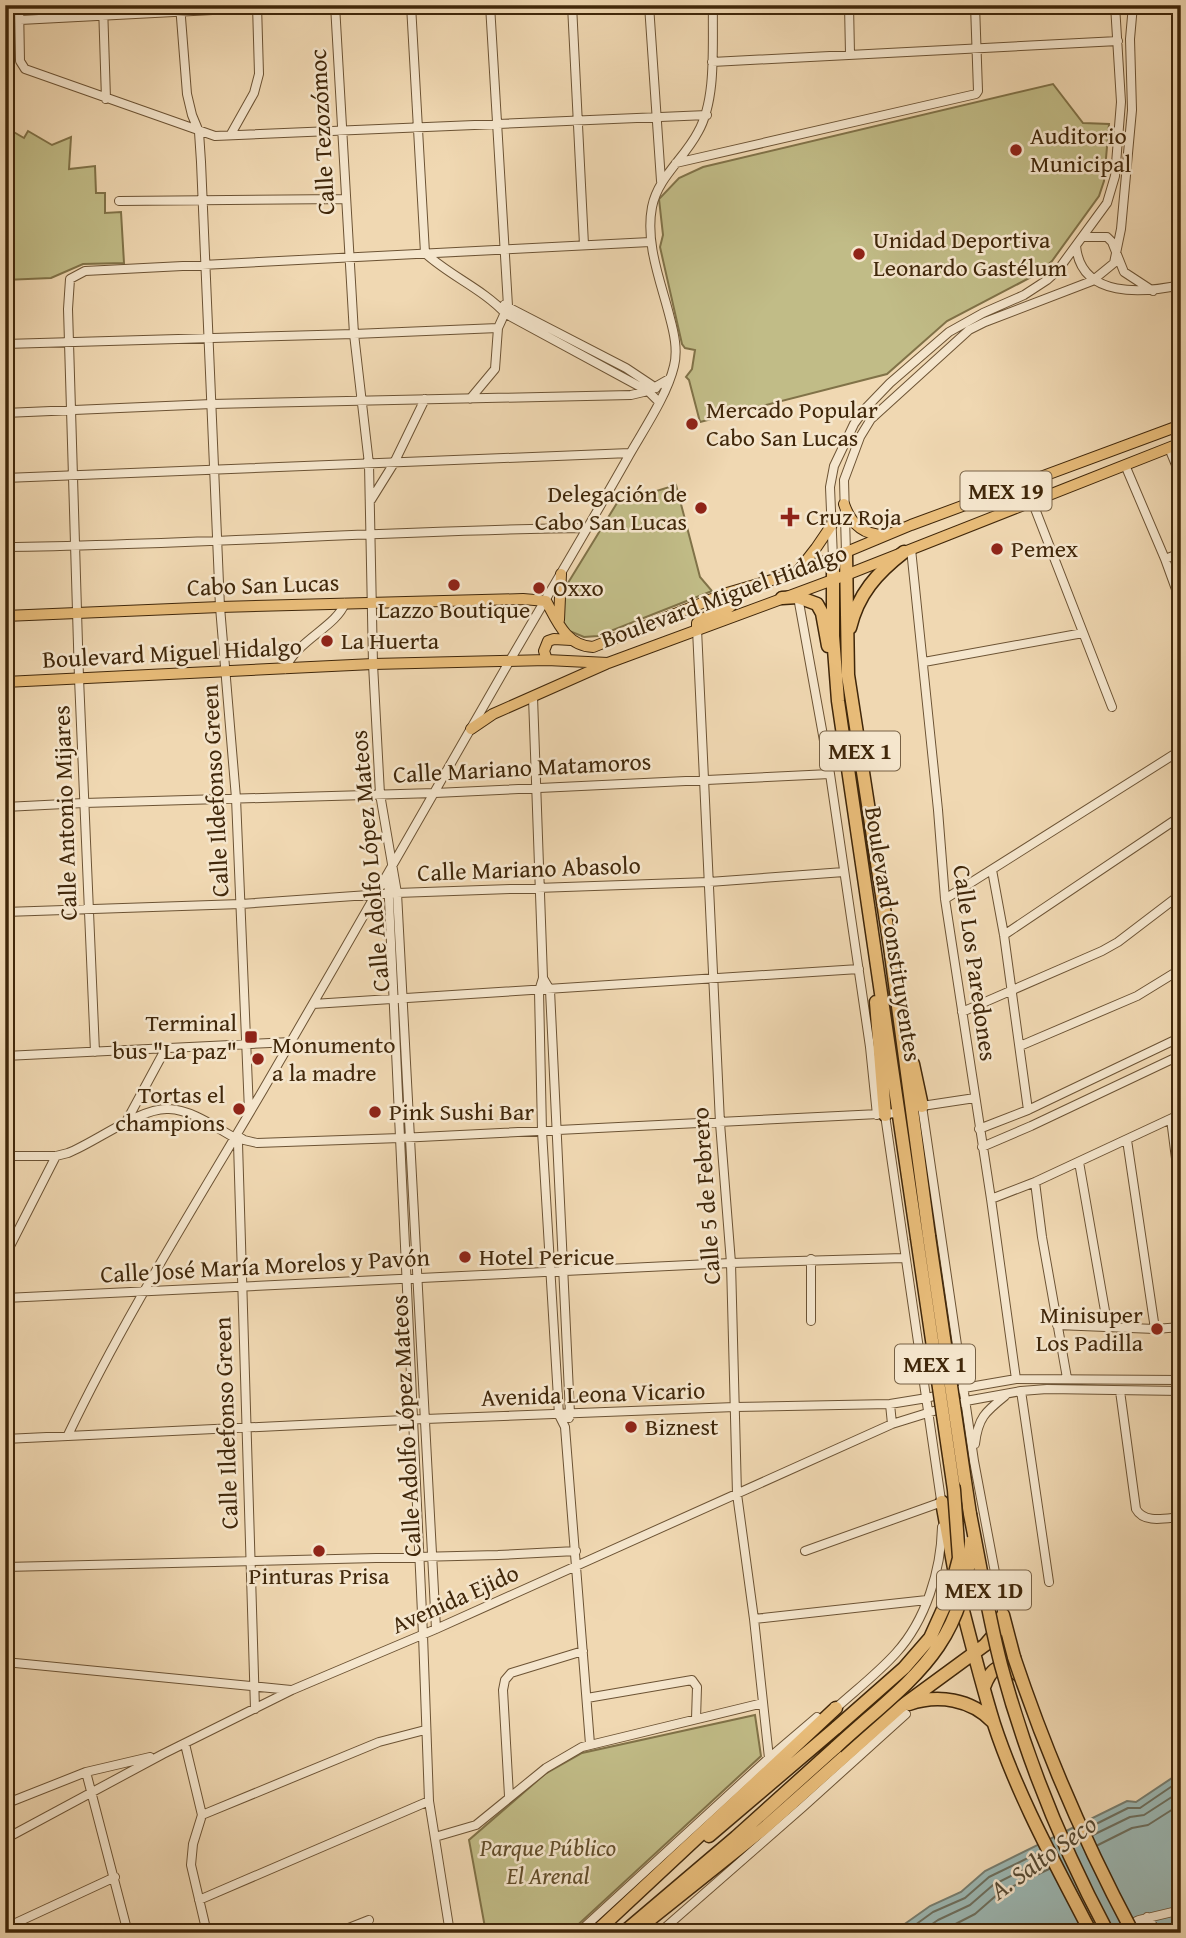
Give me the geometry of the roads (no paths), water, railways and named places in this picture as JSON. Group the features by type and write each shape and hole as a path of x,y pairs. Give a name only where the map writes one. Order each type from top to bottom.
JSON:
{"highway":[{"path":"846,645 851,621 862,594 878,574 908,551"},
{"name":"Boulevard Constituyentes","path":"616,1913 751,1801 904,1668 930,1638 950,1596 959,1558 954,1490 923,1237 887,1114 875,949 838,701 833,636 839,577 846,552"},
{"name":"Boulevard Constituyentes","path":"833,558 839,577 848,675 890,947"},
{"path":"782,598 798,597 814,602 820,609 838,701"},
{"path":"890,947 922,1106"},
{"name":"MEX 1","path":"890,947 923,1237 970,1514"},
{"name":"MEX 1D","path":"942,1502 958,1590 995,1726 1047,1848 1091,1933"},
{"path":"623,1933 736,1837 921,1668 948,1633 958,1613 966,1586 971,1542 970,1514"},
{"name":"MEX 1D","path":"970,1514 993,1631 1018,1723 1052,1813 1109,1933"},
{"path":"633,1933 762,1830 995,1635 1003,1615"},
{"path":"1003,1615 1020,1676 1066,1795 1133,1933"},
{"path":"984,1687 991,1671 998,1667 1007,1667 1020,1676"},
{"path":"903,1711 927,1699 953,1700 979,1710 995,1726"},
{"path":"595,1933 836,1708"}],"main road":[{"name":"Boulevard Miguel Hidalgo","path":"546,601 571,640 593,647 727,593 796,573 1181,425"},
{"name":"Boulevard Miguel Hidalgo","path":"5,682 373,664 547,660 608,663 908,551 1181,443"},
{"path":"844,505 852,521 863,531 877,535 892,534"},
{"path":"796,573 832,523"},
{"path":"559,625 561,574"},
{"path":"697,629 697,623 702,617 727,610 731,606 732,601 727,593"},
{"name":"Cabo San Lucas","path":"5,616 372,602 523,599 546,601"},
{"path":"547,660 544,651 548,642 554,639 571,640"},
{"path":"471,729 493,714 608,663"}],"street":[{"path":"19,5 21,65 106,99 215,136 707,115"},
{"path":"103,5 106,99"},
{"path":"20,20 180,8 308,5"},
{"name":"Calle Tezozómoc","path":"335,5 349,257"},
{"path":"411,5 425,253 507,310 651,389 660,398"},
{"path":"470,398 495,369 498,328 507,310 490,5"},
{"path":"572,5 584,245"},
{"path":"649,5 662,181"},
{"path":"68,1435 142,1292 390,872 588,528 674,369 674,332 650,242 653,201 662,181 698,134 707,115 712,62 713,5"},
{"path":"849,5 850,54"},
{"path":"676,163 978,93 975,5"},
{"name":"Boulevard Constituyentes","path":"833,558 830,487 834,466 864,410 890,383 949,332 1047,281 1084,237 1107,203 1114,186 1121,102 1115,5"},
{"path":"1117,256 1132,110 1130,40 1133,5"},
{"path":"231,134 254,93 259,74 258,6"},
{"name":"Calle Ildefonso Green","path":"180,8 187,94 199,132 220,607 236,798 249,1113"},
{"path":"712,62 1118,41"},
{"path":"119,201 345,198"},
{"path":"1084,237 1107,236 1121,267 1129,277 1153,291"},
{"path":"206,265 505,247 650,242"},
{"path":"1076,246 1078,261 1096,279 1110,287 1139,292 1181,285"},
{"name":"Boulevard Constituyentes","path":"846,552 844,480 860,437 871,419 969,330 1096,279 1114,263 1117,256"},
{"name":"Calle Adolfo López Mateos","path":"349,257 357,372 363,401 369,464 373,664 380,794 393,894 400,1138 429,1801 450,1933"},
{"name":"Calle Antonio Mijares","path":"95,1052 79,678 69,341 70,279 85,271 206,265"},
{"path":"5,344 498,328"},
{"path":"5,413 212,404 631,395 651,389 669,379"},
{"path":"371,500 394,463 425,399"},
{"path":"1169,448 1181,477"},
{"path":"5,478 630,453"},
{"path":"1125,465 1181,603"},
{"path":"1032,501 1112,707"},
{"path":"5,547 218,543 482,529 588,528"},
{"name":"Calle Los Paredones","path":"908,551 923,662 945,899 1016,1379"},
{"path":"1165,559 1181,553"},
{"path":"5,1156 56,1156 83,1147 154,1110 169,1109 197,1117 244,1140 257,1143 887,1114 859,969 830,774 798,597"},
{"path":"285,669 293,653 338,614 345,603"},
{"name":"Calle 5 de Febrero","path":"697,629 720,1123 731,1263 737,1493 769,1758"},
{"path":"923,662 1083,633"},
{"path":"533,697 543,978 539,991 542,1131 559,1415 565,1427 590,1744"},
{"path":"945,899 1181,750"},
{"name":"Calle Mariano Matamoros","path":"5,807 435,793 830,774"},
{"path":"1004,935 1181,816"},
{"path":"992,870 1004,935 1028,1110"},
{"name":"Calle Mariano Abasolo","path":"5,912 241,904 540,886 709,882 844,872"},
{"path":"962,1012 1110,947 1181,894"},
{"path":"313,1004 859,969"},
{"path":"1020,1046 1137,996 1181,969"},
{"path":"543,978 550,990 564,1272 570,1414 565,1427"},
{"name":"Calle Adolfo López Mateos","path":"398,999 410,1138 436,1629"},
{"path":"979,1129 1028,1110 1181,1037"},
{"path":"5,1056 291,1042"},
{"path":"125,1124 166,1048"},
{"path":"982,1147 1181,1055"},
{"path":"975,1098 922,1106 975,1465 1003,1615"},
{"name":"Boulevard Constituyentes","path":"578,1933 769,1758 829,1708 836,1708 896,1653 908,1637 927,1600 939,1560 942,1502 904,1258 887,1114"},
{"path":"991,1199 1035,1182 1181,1114"},
{"path":"1171,1119 1181,1198"},
{"name":"Calle Ildefonso Green","path":"236,1136 240,1153 241,1286 256,1709"},
{"path":"1128,1140 1155,1329"},
{"path":"5,1256 56,1156"},
{"path":"1079,1162 1108,1328"},
{"path":"1035,1182 1067,1378"},
{"name":"Calle José María Morelos y Pavón","path":"5,1298 811,1259 904,1258"},
{"path":"811,1259 811,1321"},
{"path":"1057,1325 1155,1329 1181,1327"},
{"path":"921,1362 930,1373 943,1376 954,1368 960,1356"},
{"name":"Avenida Leona Vicario","path":"5,1439 246,1426 735,1407 890,1404 1016,1379 1181,1380"},
{"path":"929,1413 966,1401 1021,1391 1181,1391"},
{"path":"1021,1391 1049,1582"},
{"path":"1120,1391 1136,1509 1140,1516 1147,1519 1181,1517"},
{"path":"975,1465 979,1422 984,1413 1008,1394"},
{"path":"890,1404 892,1424"},
{"name":"Avenida Ejido","path":"5,1839 163,1754 292,1690 423,1635 892,1424 929,1413"},
{"path":"937,1476 944,1463 955,1456 968,1458 975,1465"},
{"path":"805,1552 942,1502"},
{"path":"5,1567 576,1551"},
{"path":"754,1619 927,1600"},
{"path":"509,1796 503,1690 505,1680 511,1673 583,1651"},
{"path":"5,1662 292,1690"},
{"path":"587,1698 692,1679 697,1688 696,1719"},
{"path":"435,1837 476,1825 509,1796 562,1757 590,1744 763,1703"},
{"path":"659,1933 803,1807 903,1711"},
{"path":"202,1815 379,1742 425,1730"},
{"path":"185,1744 202,1815 192,1857 192,1874 207,1933"},
{"path":"5,1804 86,1772 163,1754"},
{"path":"86,1772 128,1933"},
{"path":"199,1900 429,1801"},
{"path":"5,1928 115,1877"},
{"path":"1109,1933 1147,1917 1181,1910"},
{"path":"1147,1917 1158,1933"},
{"path":"337,1933 369,1920"}],"water":[{"name":"A. Salto Seco","path":"1181,1772 1181,1889 1174,1933 892,1933 930,1906 961,1892 985,1871 1127,1801 1136,1802"}],"place":[{"name":"Auditorio Municipal","path":"1016,150"},
{"name":"Unidad Deportiva Leonardo Gastélum","path":"859,254"},
{"name":"Mercado Popular Cabo San Lucas","path":"692,424"},
{"name":"Delegación de Cabo San Lucas","path":"701,508"},
{"name":"Cruz Roja","path":"790,517"},
{"name":"Pemex","path":"997,549"},
{"name":"Lazzo Boutique","path":"454,585"},
{"name":"Oxxo","path":"539,588"},
{"name":"La Huerta","path":"327,641"},
{"name":"Terminal bus \"La paz\"","path":"251,1037"},
{"name":"Monumento a la madre","path":"258,1059"},
{"name":"Tortas el champions","path":"239,1109"},
{"name":"Pink Sushi Bar","path":"375,1112"},
{"name":"Hotel Pericue","path":"465,1257"},
{"name":"Minisuper Los Padilla","path":"1157,1329"},
{"name":"Biznest","path":"631,1427"},
{"name":"Pinturas Prisa","path":"319,1551"}],"park label":[{"name":"Parque Público El Arenal","path":"548,1862"}]}
